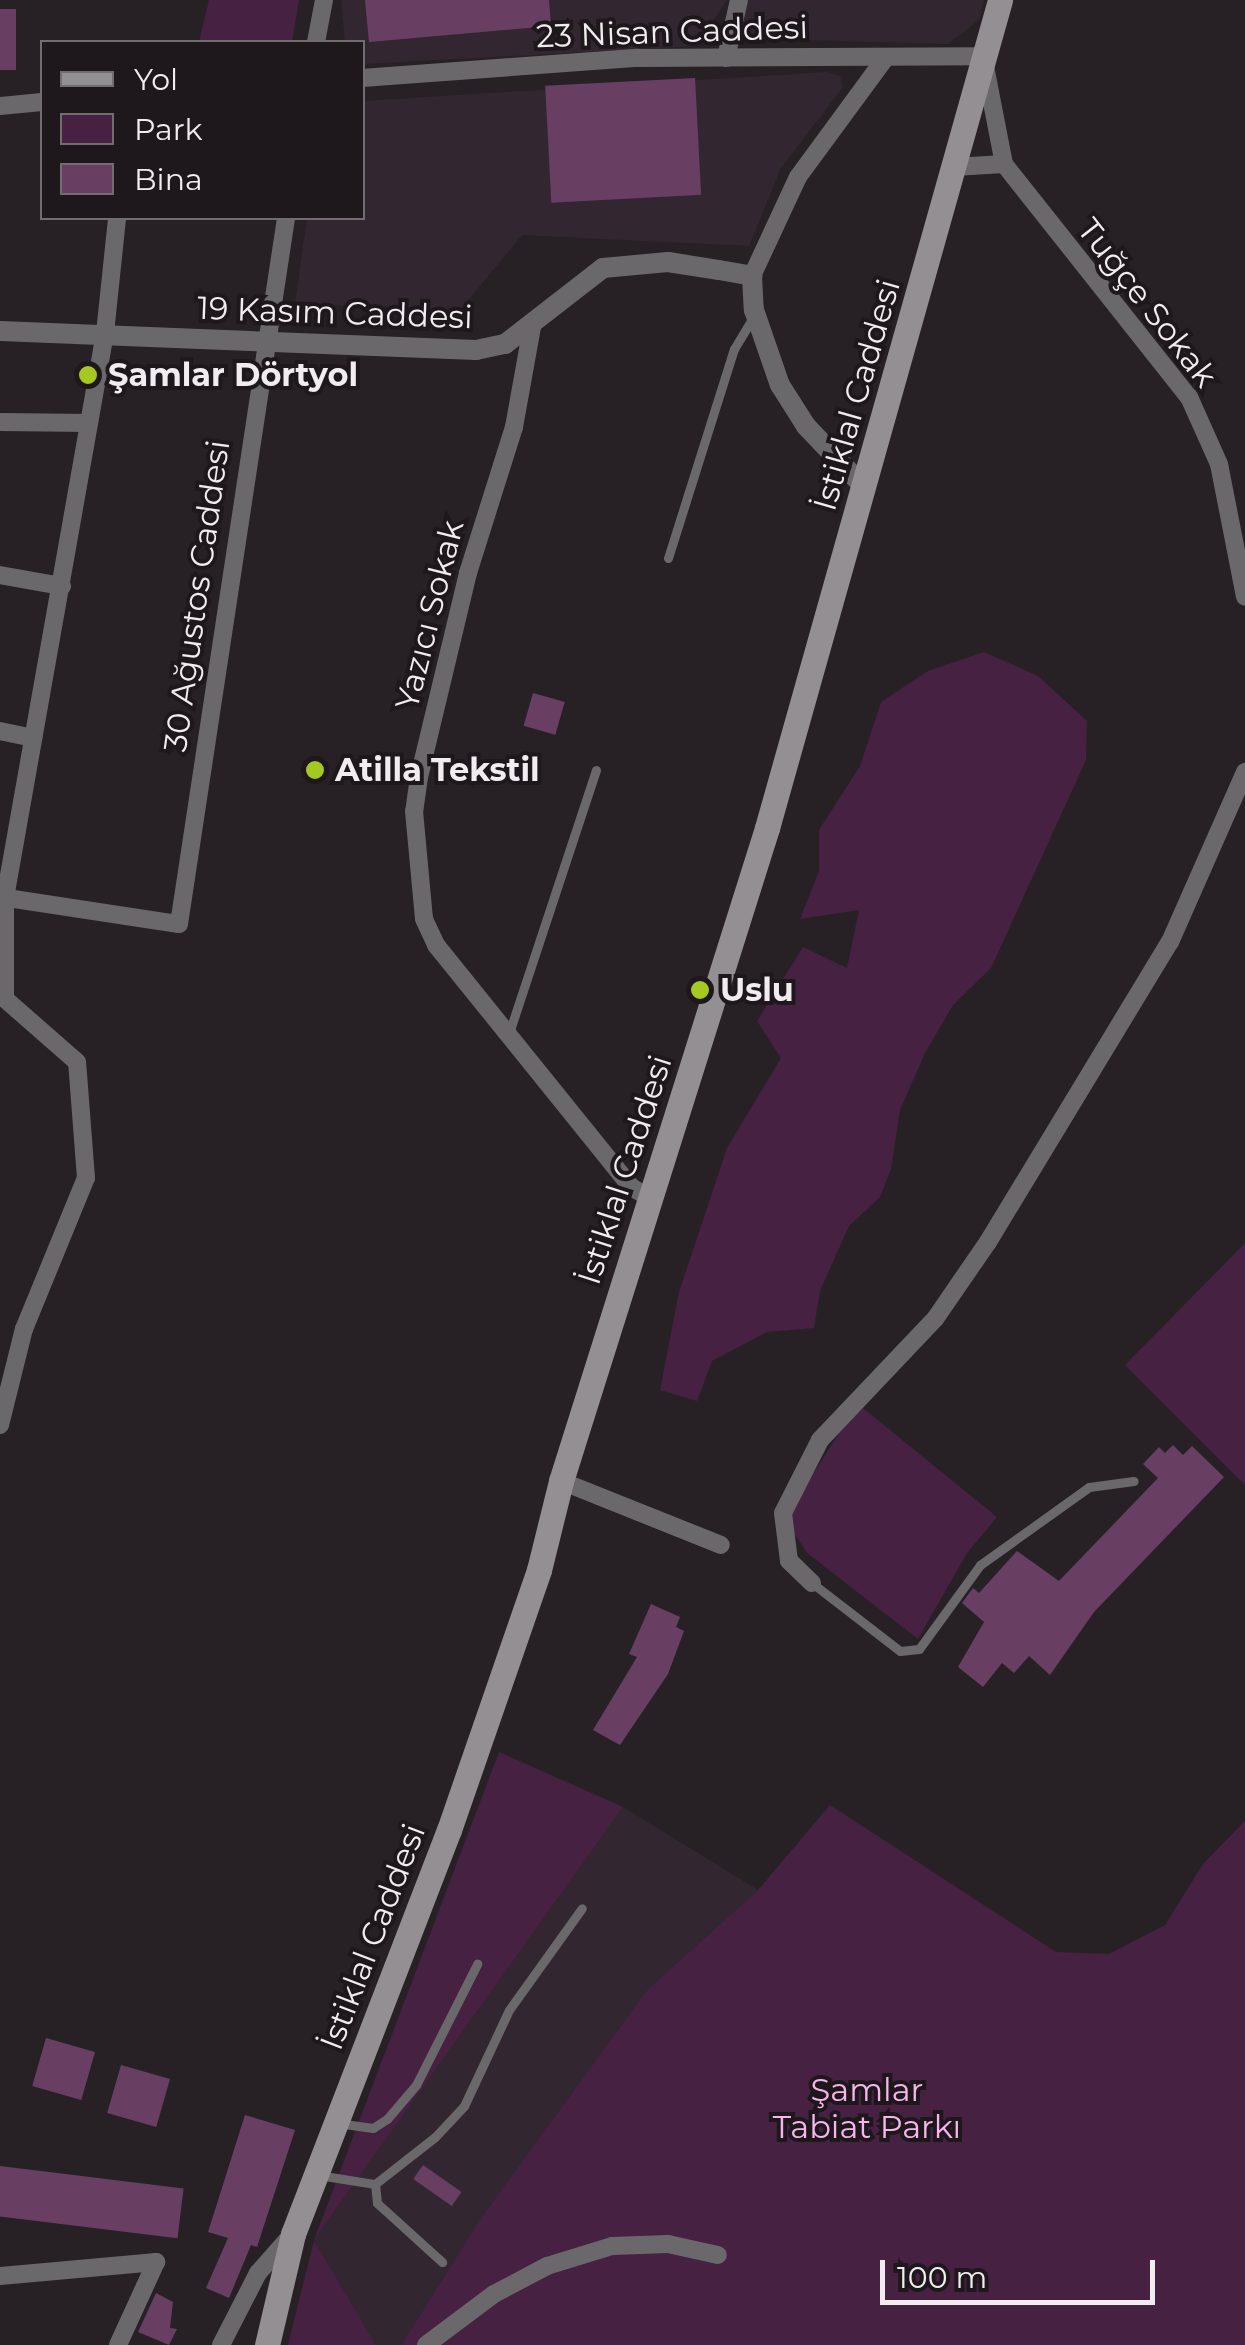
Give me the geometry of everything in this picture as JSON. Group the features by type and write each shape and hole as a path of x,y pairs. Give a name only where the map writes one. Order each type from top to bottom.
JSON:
{"main road":[{"name":"İstiklal Caddesi","path":"267,2345 293,2234 450,1830 539,1570 560,1481 768,828 1000,0"}],"street":[{"path":"316,40 324,0"},
{"path":"726,58 739,0"},
{"name":"23 Nisan Caddesi","path":"365,78 726,58 983,56"},
{"name":"Tuğçe Sokak","path":"983,56 1004,164 1189,397 1219,464 1245,596"},
{"path":"865,488 806,426 780,385 755,314 752,276 798,177 886,57"},
{"path":"0,106 40,102"},
{"path":"954,167 1004,164"},
{"path":"0,1425 24,1329 86,1178 78,1062 5,999 3,898 105,333 117,220"},
{"name":"30 Ağustos Caddesi","path":"3,898 179,924 286,220"},
{"name":"19 Kasım Caddesi","path":"0,331 476,350 505,344 532,326 574,288 626,262 752,276"},
{"name":"Yazıcı Sokak","path":"532,326 514,426 468,573 414,811 424,919 436,945 631,1187 650,1198"},
{"path":"0,422 89,422"},
{"path":"0,575 62,586"},
{"path":"0,731 34,738"},
{"path":"812,1584 789,1561 782,1514 820,1440 935,1318 1027,1180 1170,942 1245,772"},
{"path":"560,1481 720,1545"},
{"path":"221,2345 258,2273 293,2234"},
{"path":"426,2345 494,2294 547,2266 612,2246 668,2244 718,2255"},
{"path":"0,2276 156,2262 118,2345"}],"lane":[{"path":"668,558 734,349 755,314"},
{"path":"508,1034 596,770"},
{"path":"812,1584 900,1651 920,1649 980,1565 1089,1486 1134,1480"},
{"path":"316,2175 375,2184 464,2106 509,2010 582,1908"},
{"path":"336,2123 373,2128 387,2119 416,2086 477,1964"},
{"path":"375,2184 377,2203 442,2262"}],"shaded area":[{"path":"341,0 727,0 696,46 365,64 365,40 345,40"},
{"path":"747,0 984,0 979,20 948,44 740,38 734,33"},
{"path":"827,72 840,76 843,87 781,168 749,246 522,235 461,309 295,304 307,220 365,220 365,101"},
{"path":"623,1807 758,1890 647,1990 483,2215 401,2345 376,2345 314,2240"}],"green space":[{"path":"209,0 299,0 292,40 199,40"},
{"path":"984,652 1038,676 1087,721 1086,760 991,968 953,1005 925,1053 900,1110 891,1169 880,1197 849,1226 820,1291 814,1328 767,1332 712,1361 697,1401 660,1390 679,1292 727,1148 781,1058 757,1021 803,947 847,968 859,910 800,919 819,871 819,830 860,766 881,702 928,671"},
{"path":"1245,1243 1245,1485 1125,1365"},
{"path":"858,1404 997,1517 967,1553 918,1639 807,1553 793,1531 791,1508"},
{"path":"499,1752 623,1807 314,2240"},
{"name":"Şamlar Tabiat Parkı","path":"830,1805 1056,1952 1109,1954 1165,1925 1203,1864 1245,1821 1245,2345 401,2345 483,2215 647,1990 758,1890"},
{"path":"314,2240 376,2345 288,2345"}],"building":[{"path":"365,0 549,0 551,26 369,42"},
{"path":"0,9 16,9 16,70 0,70"},
{"path":"695,78 701,195 551,203 545,86"},
{"path":"533,693 565,702 555,735 524,726"},
{"path":"1173,1445 1183,1455 1192,1446 1224,1477 1094,1612 1050,1675 1029,1656 1014,1673 1002,1663 983,1687 958,1667 984,1622 962,1603 973,1588 979,1593 1017,1551 1059,1581 1158,1478 1143,1464 1159,1447 1165,1453"},
{"path":"651,1604 680,1617 676,1627 684,1631 668,1674 620,1745 593,1730 637,1657 629,1654"},
{"path":"46,2038 95,2052 81,2100 32,2086"},
{"path":"121,2065 170,2079 156,2127 107,2113"},
{"path":"245,2115 295,2130 257,2247 251,2245 229,2298 206,2288 228,2238 208,2232"},
{"path":"423,2165 462,2192 452,2206 413,2179"},
{"path":"0,2166 184,2189 178,2238 0,2216"},
{"path":"156,2293 173,2302 170,2328 177,2329 169,2345 138,2332"}],"place":[{"name":"Şamlar Dörtyol","path":"88,375"},
{"name":"Atilla Tekstil","path":"315,770"},
{"name":"Uslu","path":"700,990"}]}
